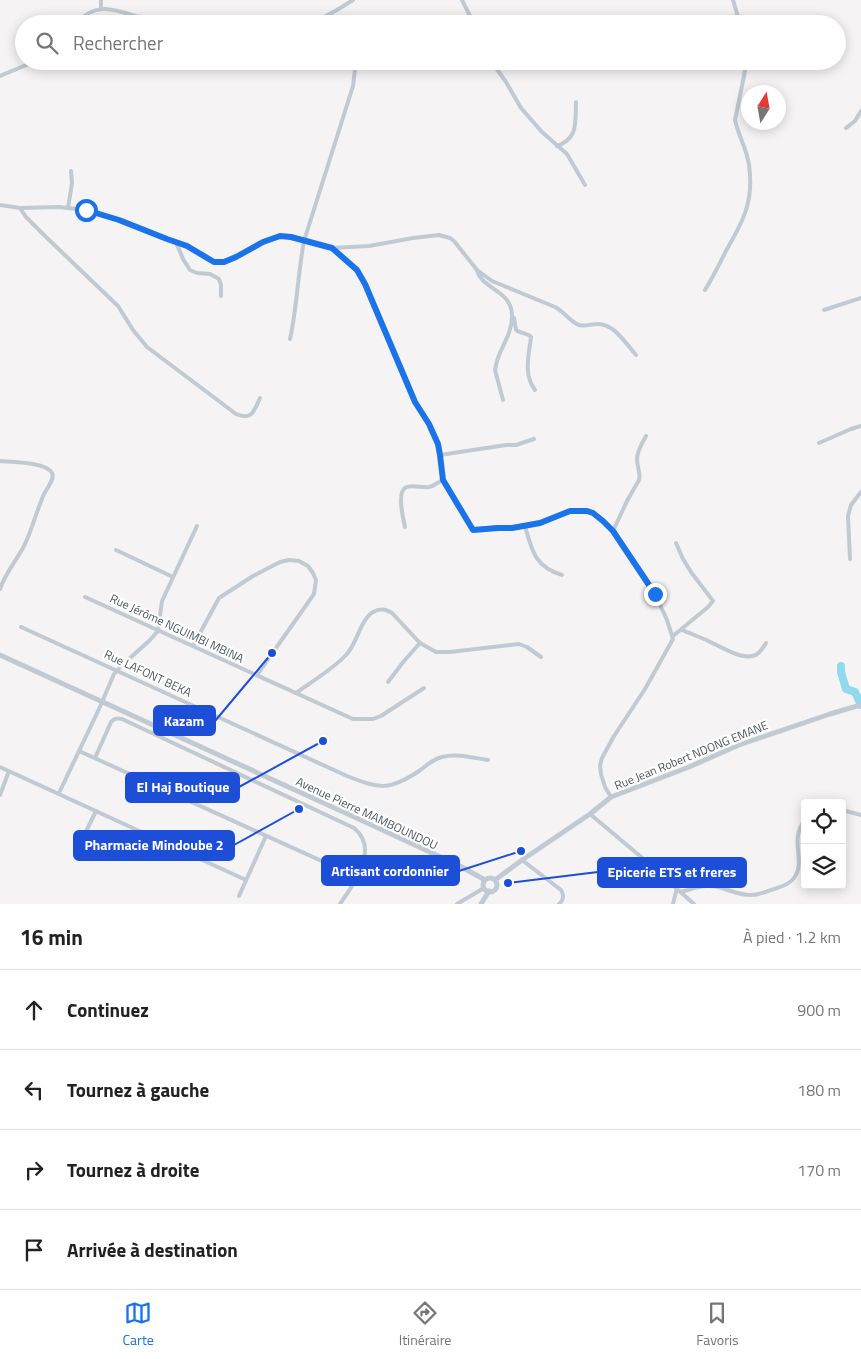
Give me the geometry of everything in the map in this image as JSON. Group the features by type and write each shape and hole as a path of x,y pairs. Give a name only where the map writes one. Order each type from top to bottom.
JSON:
{"street":[{"path":"100,9 101,0"},
{"path":"329,15 353,0"},
{"path":"462,0 470,15"},
{"path":"733,0 737,15"},
{"path":"84,15 100,9 117,10 134,15"},
{"path":"0,76 15,70"},
{"path":"290,339 296,313 304,240 352,86 355,70"},
{"path":"497,70 521,108 542,132 567,154 585,185"},
{"path":"704,290 746,214 750,186 749,164 735,120 745,70"},
{"path":"557,146 565,144 572,138 576,102"},
{"path":"846,128 855,121 861,111"},
{"path":"68,208 72,183 71,171"},
{"path":"0,205 20,208 86,210 113,218 192,248 214,262 219,263 280,236 332,248 369,246 439,235 450,238 477,270 497,283 555,307 577,324 607,326 636,355"},
{"path":"20,208 26,217 57,249 118,306 140,339 155,354 242,417 251,415 260,398"},
{"path":"176,242 190,270 197,273 210,274 219,280 221,296"},
{"path":"332,248 361,275 415,402 429,424 438,444 443,480 473,530 525,526 540,523 576,510 593,513 613,531 655,594 673,636 671,644 645,689 602,758 600,766 602,780 611,798"},
{"path":"477,270 483,280 506,298 511,310 512,317 509,333 495,370 503,400"},
{"path":"824,310 861,298"},
{"path":"512,317 514,318 516,330 529,334 532,337 528,375 535,390"},
{"path":"820,443 861,426"},
{"path":"613,531 639,480 637,456 646,436"},
{"path":"440,455 516,445 534,439"},
{"path":"0,461 46,467 52,475 24,546 0,589"},
{"path":"405,527 402,510 403,490 406,487 431,486 443,480"},
{"path":"850,559 848,516 851,505 861,492"},
{"path":"59,793 114,674 158,630 162,602 196,526"},
{"path":"525,526 532,551 537,560 551,572 562,575"},
{"path":"673,636 713,602 691,572 676,543"},
{"path":"116,550 173,577"},
{"path":"193,646 219,598 280,562 289,560 299,561 308,566 314,573 316,580 314,594 257,676"},
{"name":"Rue Jérôme NGUIMBI MBINA","path":"85,597 353,719 365,720 381,716 424,688"},
{"path":"296,693 346,655 354,644 368,616 379,609 392,613 420,643 431,650 443,652 521,644 527,646 541,657"},
{"name":"Rue LAFONT BEKA","path":"22,627 241,728 366,783 383,786 396,784 442,757 456,756 488,760"},
{"path":"682,630 740,655 749,657 759,653 766,644"},
{"path":"388,682 420,643"},
{"name":"Avenue Pierre MAMBOUNDOU","path":"0,655 480,876 485,880"},
{"name":"Rue Jean Robert NDONG EMANE","path":"495,880 611,798 739,745 859,706"},
{"path":"95,758 114,719 117,718 354,828 361,837 365,862 340,904"},
{"path":"79,751 357,877"},
{"path":"0,767 246,880"},
{"path":"0,795 9,771"},
{"path":"76,852 96,811"},
{"path":"846,811 861,815"},
{"path":"590,814 694,904"},
{"path":"679,890 713,886 752,895 786,884 793,880 799,865 797,836 801,825"},
{"path":"239,896 266,836"},
{"path":"522,860 561,890 563,898 559,904"},
{"path":"457,904 487,890 494,890 496,887 495,880 491,878 485,880 484,884 487,890 481,904"},
{"path":"673,904 679,890"}],"waterway":[{"path":"841,666 846,689 855,692 861,705"}],"place":[{"name":"Kazam","path":"272,653"},
{"name":"El Haj Boutique","path":"323,741"},
{"name":"Pharmacie Mindoube 2","path":"299,809"},
{"name":"Artisant cordonnier","path":"521,851"},
{"name":"Epicerie ETS et freres","path":"508,883"}],"route":[{"path":"86,210 119,220 187,246 211,261 219,263 280,236 332,248 361,275 415,402 429,424 438,444 443,480 471,528 476,531 512,528 540,523 576,510 593,513 613,531 655,594"}]}
